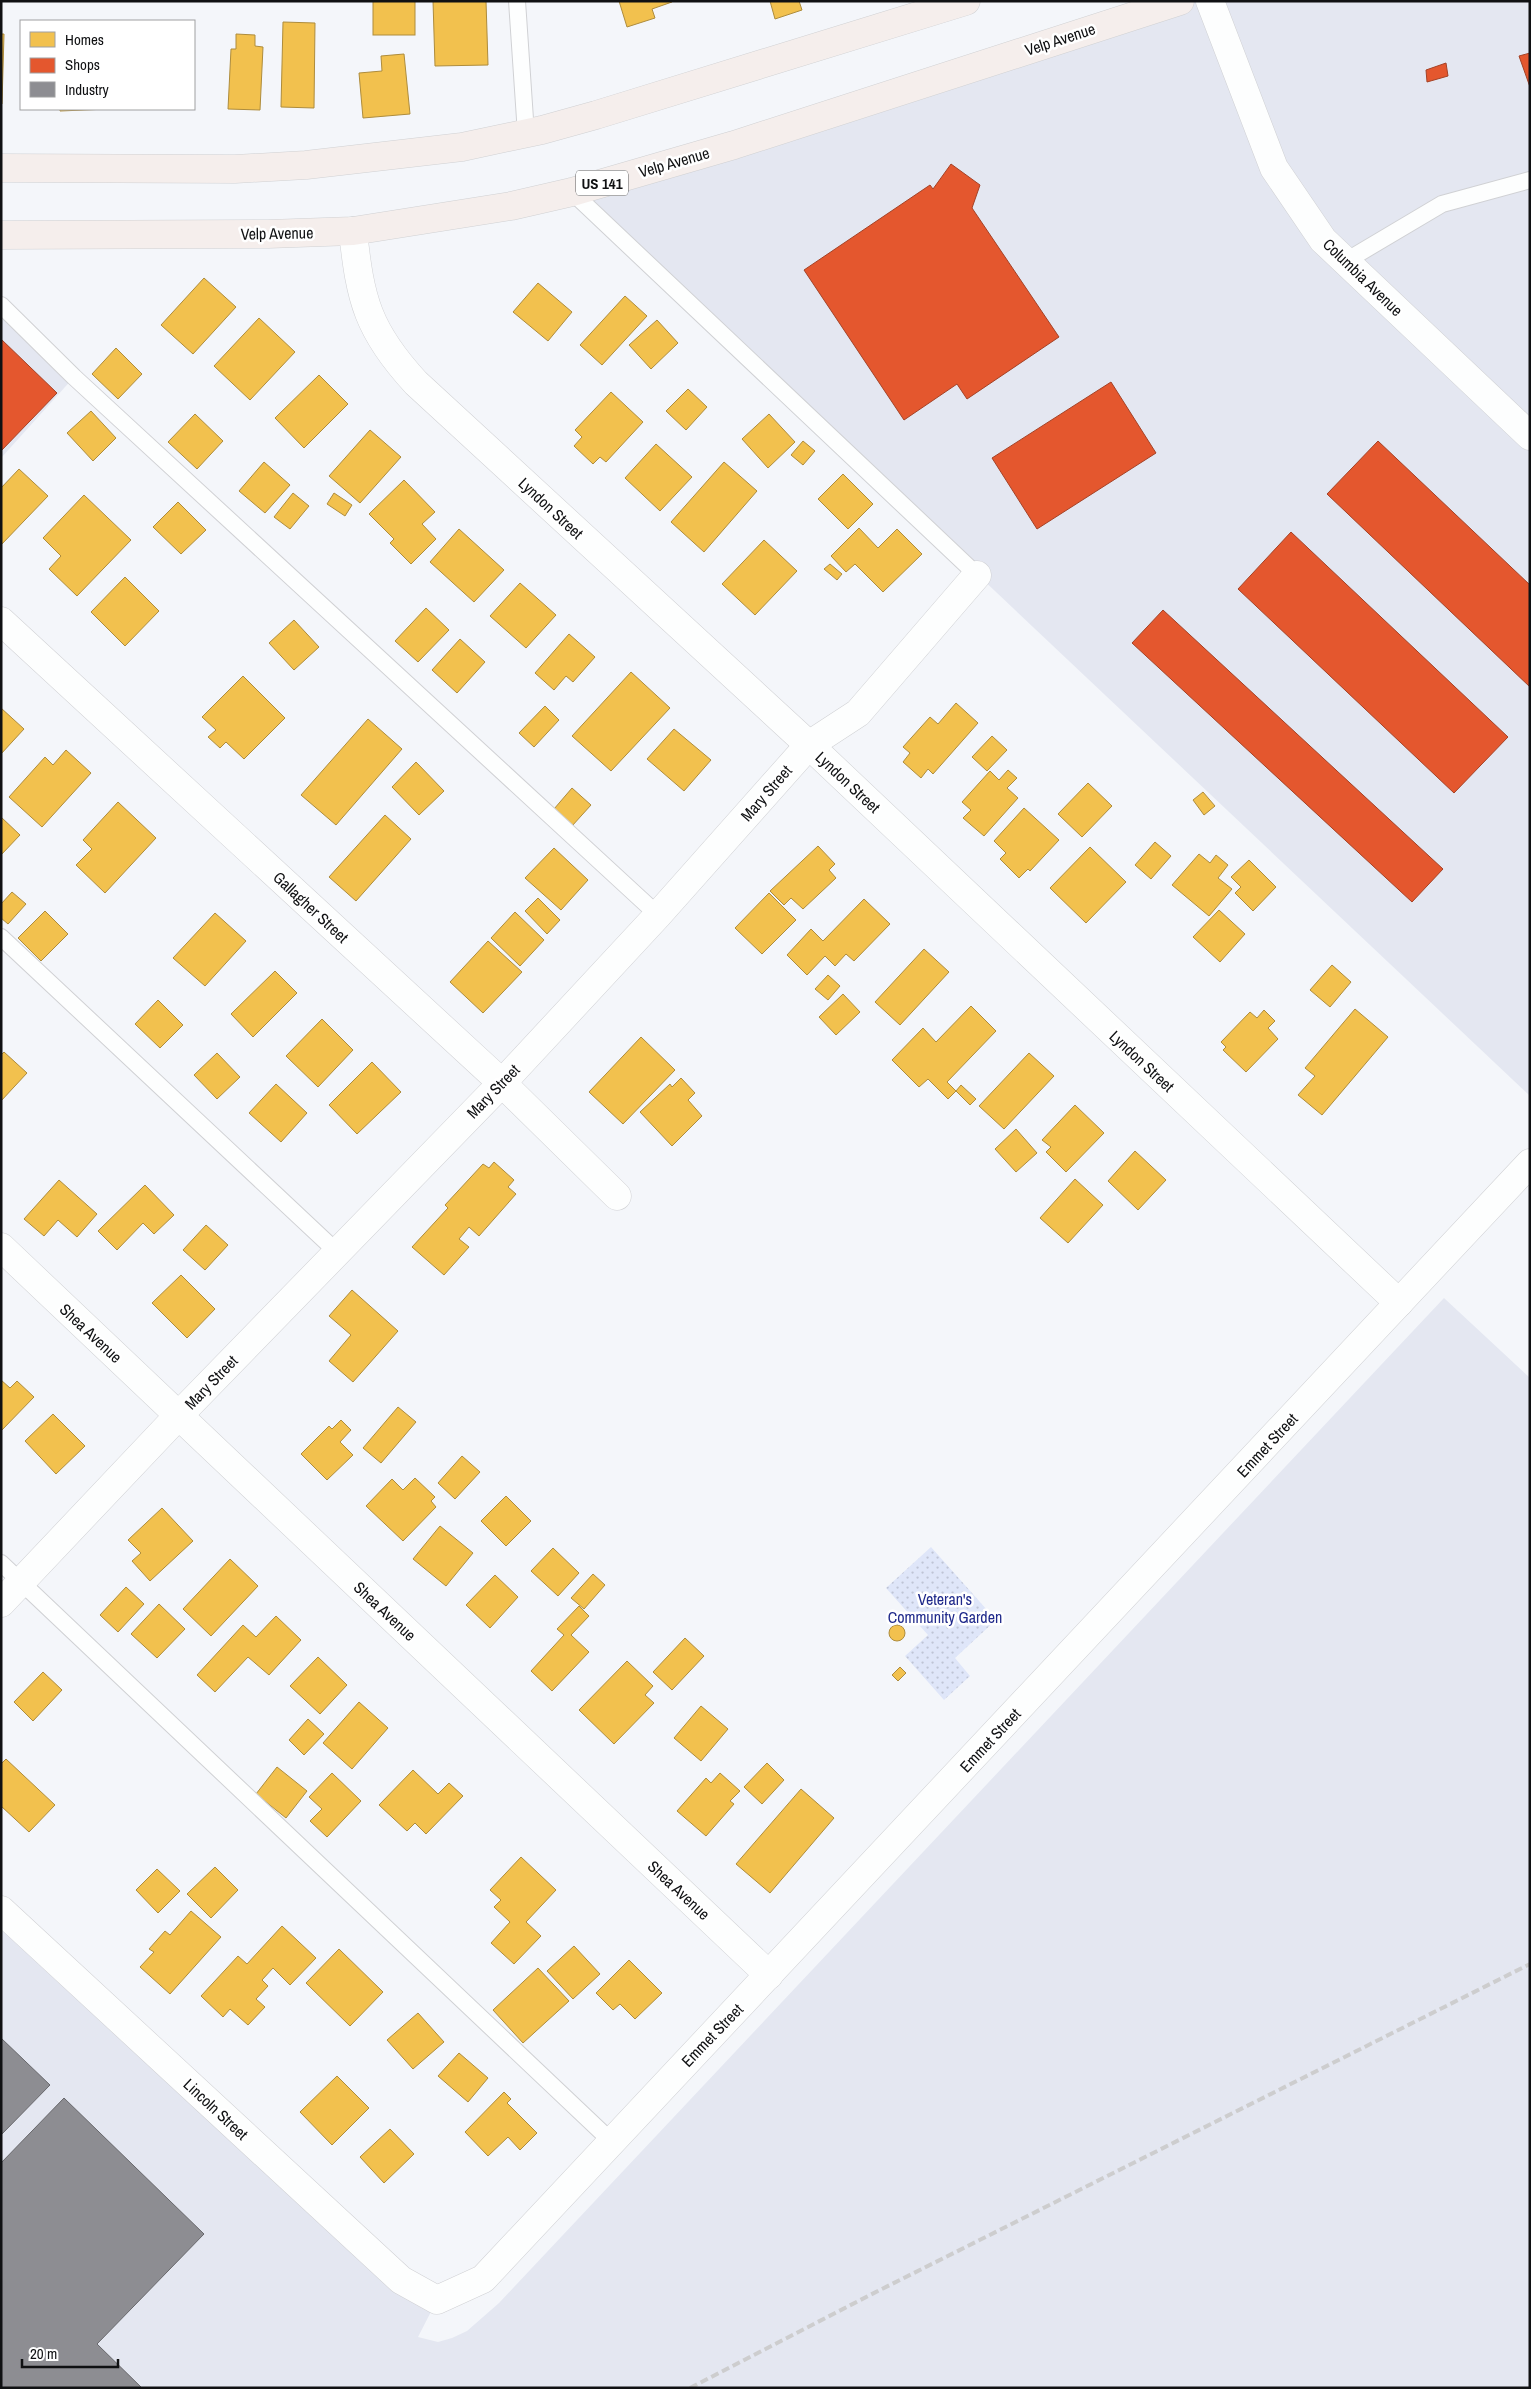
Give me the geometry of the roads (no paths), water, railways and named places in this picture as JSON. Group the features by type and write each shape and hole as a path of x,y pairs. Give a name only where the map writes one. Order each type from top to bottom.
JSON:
{"main road":[{"path":"1,168 235,169 306,166 444,149 526,134 596,115 966,1"},
{"name":"Velp Avenue","path":"1,235 259,234 353,230 511,206 572,192 734,145 1180,1"}],"street":[{"name":"Columbia Avenue","path":"1210,1 1274,168 1323,240 1530,436"},
{"name":"Lyndon Street","path":"353,230 360,286 368,312 377,333 392,357 416,383 809,745 1399,1304"},
{"name":"Mary Street","path":"1,1603 179,1415 502,1083 658,915 809,745 858,713 977,575"},
{"name":"Gallagher Street","path":"1,621 502,1083 617,1196"},
{"name":"Emmet Street","path":"438,2300 483,2279 611,2141 770,1976 1530,1164"},
{"name":"Shea Avenue","path":"1,1247 770,1976"},
{"name":"Lincoln Street","path":"1,1910 400,2280 438,2300"}],"lane":[{"path":"517,1 526,134"},
{"path":"1346,261 1442,204 1530,180"},
{"path":"572,192 977,575"},
{"path":"1,305 74,377 658,915"},
{"path":"1,936 337,1252"},
{"path":"1,1563 611,2141"}],"railway":[{"path":"690,2388 870,2295 1530,1964"}],"park label":[{"name":"Veteran's Community Garden","path":"945,1608"}]}
